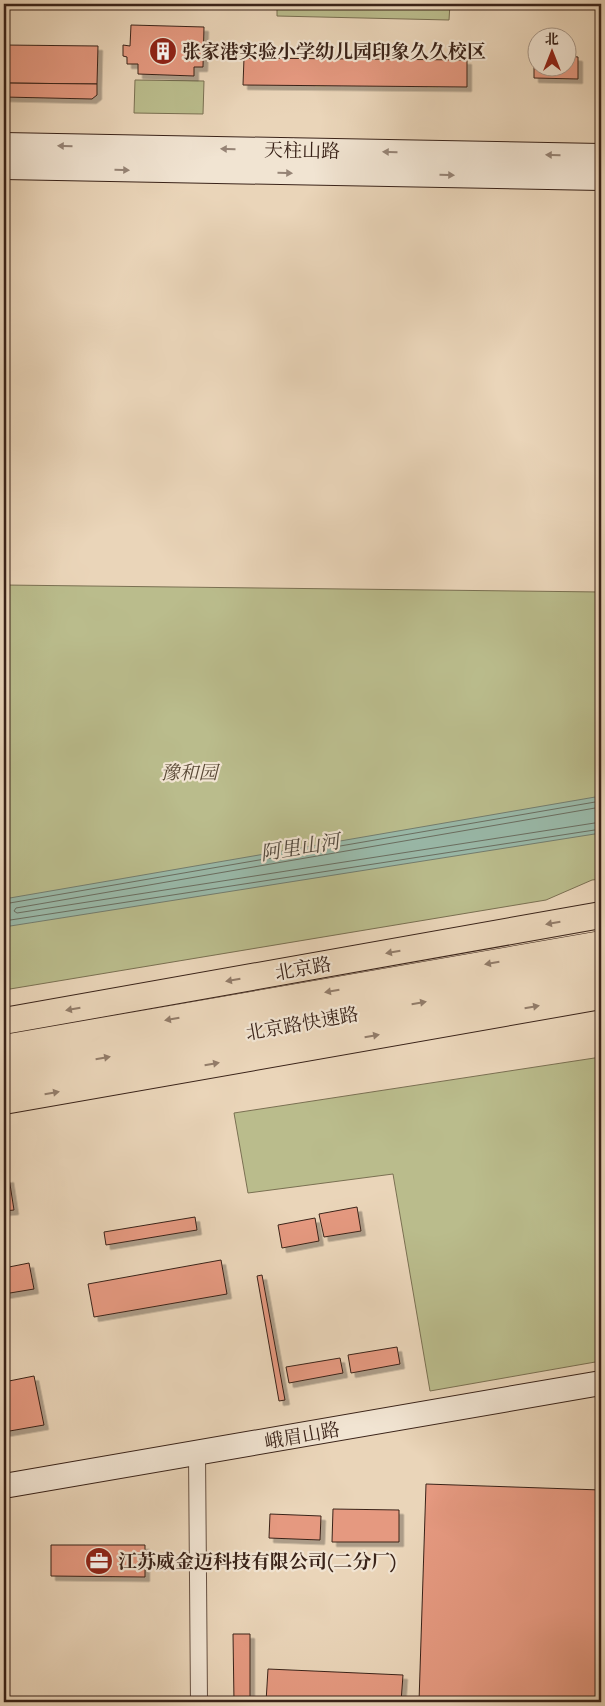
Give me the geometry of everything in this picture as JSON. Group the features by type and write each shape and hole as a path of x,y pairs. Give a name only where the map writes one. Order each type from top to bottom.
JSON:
{"highway":[{"name":"北京路快速路","path":"4,1076 542,968 601,945"},
{"name":"北京路快速路","path":"4,1049 542,968 601,971"}],"main road":[{"name":"北京路","path":"4,1021 601,914"},
{"path":"4,1101 601,996"}],"street":[{"name":"天柱山路","path":"4,145 601,156"},
{"name":"天柱山路","path":"4,168 601,178"},
{"name":"峨眉山路","path":"4,1486 601,1383"},
{"path":"197,1453 199,1702"}],"green space":[{"path":"277,4 450,4 449,20 277,16"},
{"path":"135,80 204,81 203,114 134,113"},
{"name":"豫和园","path":"4,585 601,592 601,879 592,880 546,900 4,990"},
{"path":"601,1057 601,1361 430,1391 393,1174 248,1193 234,1113"}],"water":[{"path":"601,796 601,833 4,927 4,899"}],"building":[{"name":"张家港实验小学幼儿园印象久久校区","path":"131,25 204,27 203,67 194,67 194,76 138,74 138,64 127,64 127,57 123,56 123,45 130,46"},
{"path":"4,45 98,46 97,84 4,83"},
{"path":"244,58 467,60 467,87 243,85"},
{"path":"534,78 578,78 578,79"},
{"path":"4,83 97,84 97,95 92,99 4,97"},
{"path":"601,714 601,734 598,724"},
{"path":"9,1178 14,1210 4,1211 4,1179"},
{"path":"357,1207 361,1231 324,1237 319,1214"},
{"path":"195,1217 197,1230 106,1245 104,1232"},
{"path":"315,1218 319,1241 282,1248 278,1225"},
{"path":"221,1260 227,1294 94,1317 88,1284"},
{"path":"29,1263 34,1289 4,1294 4,1268"},
{"path":"262,1275 285,1400 279,1401 257,1276"},
{"path":"397,1347 400,1364 351,1373 348,1355"},
{"path":"340,1358 343,1373 289,1383 286,1367"},
{"path":"34,1376 44,1425 4,1432 4,1382"},
{"path":"426,1484 601,1490 601,1702 419,1702"},
{"path":"333,1509 399,1510 399,1542 332,1542"},
{"path":"270,1514 321,1516 320,1540 269,1538"},
{"path":"51,1545 145,1545 145,1577 51,1576"},
{"path":"233,1634 250,1634 250,1702 234,1702"},
{"path":"268,1669 403,1675 401,1702 266,1702"}],"place":[{"name":"张家港实验小学幼儿园印象久久校区","path":"163,51"},
{"name":"江苏威金迈科技有限公司(二分厂)","path":"99,1561"}],"water label":[{"name":"阿里山河","path":"300,847"}]}
